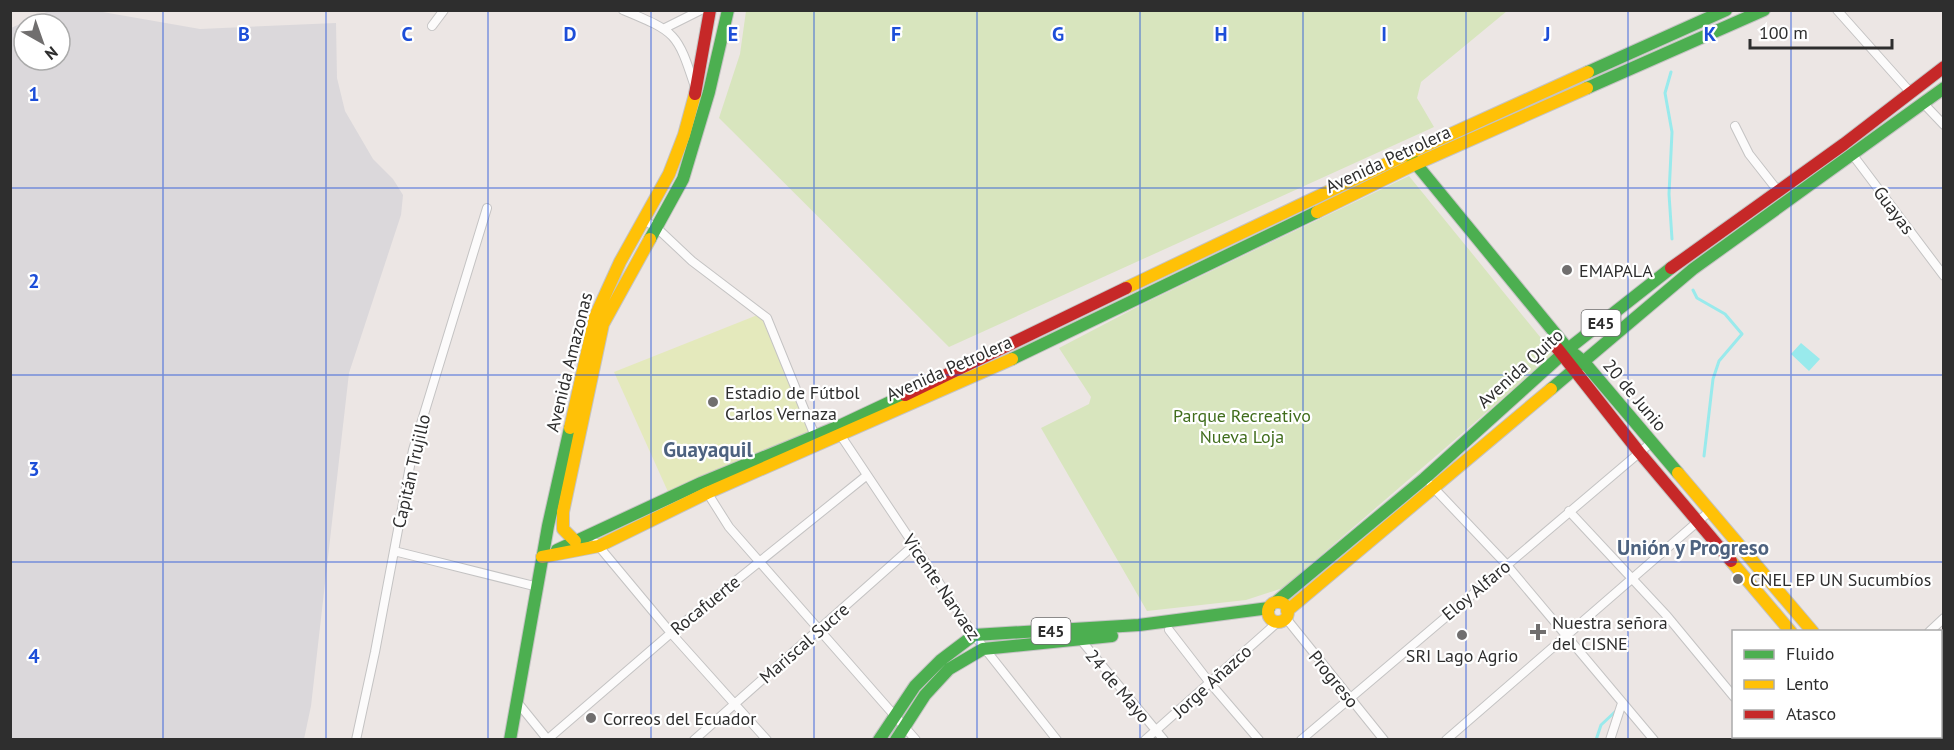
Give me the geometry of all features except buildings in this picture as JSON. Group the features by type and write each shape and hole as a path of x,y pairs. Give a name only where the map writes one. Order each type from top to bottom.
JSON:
{"main road":[{"name":"Avenida Amazonas","path":"510,740 542,557 595,317 604,293 670,173 696,90 710,10"},
{"name":"Avenida Amazonas","path":"575,541 563,529 563,512 603,324 658,229 683,179 709,92 728,10"},
{"name":"Avenida Petrolera","path":"542,557 588,535 1060,338 1412,166 1764,10"},
{"name":"Avenida Petrolera","path":"542,557 599,546 704,488 815,436 839,432 1405,155 1721,11"},
{"path":"1721,11 1728,27"},
{"name":"Avenida Quito","path":"1278,613 1565,352 1668,270 1844,144 1944,67"},
{"name":"Avenida Quito","path":"1278,613 1434,488 1693,269 1854,156 1944,88"},
{"name":"20 de Junio","path":"1405,155 1565,352 1652,442 1811,630"},
{"name":"20 de Junio","path":"1579,365 1639,452 1789,630"},
{"name":"E45","path":"974,635 1080,635 1169,630 1278,613"},
{"name":"E45","path":"896,740 925,695 949,669 983,649 1147,624 1278,613"},
{"path":"879,740 915,686 941,660 974,635"}],"street":[{"path":"432,26 444,10"},
{"path":"623,10 665,28 677,39 696,90"},
{"path":"665,28 701,10"},
{"path":"1837,10 1911,93"},
{"path":"1924,104 1944,125"},
{"path":"1735,126 1749,154 1778,191"},
{"name":"Guayas","path":"1844,144 1944,276"},
{"name":"Capitán Trujillo","path":"356,740 413,450 487,208"},
{"path":"644,220 658,229 692,261 767,318 815,436"},
{"name":"Vicente Narvaez","path":"839,432 866,476 983,649 1057,740"},
{"name":"Eloy Alfaro","path":"1301,740 1652,442"},
{"name":"Rocafuerte","path":"548,739 671,633 866,476"},
{"path":"1425,478 1506,564 1654,740"},
{"path":"704,488 729,527 916,740"},
{"path":"1569,511 1667,616 1732,695"},
{"path":"1446,740 1710,511"},
{"path":"588,535 671,633 767,740"},
{"name":"Mariscal Sucre","path":"694,740 914,545"},
{"path":"394,552 538,587"},
{"name":"Jorge Añazco","path":"1145,740 1210,683 1278,613"},
{"name":"Progreso","path":"1278,613 1384,740"},
{"path":"1931,630 1944,618"},
{"path":"1169,630 1210,683 1259,740"},
{"name":"24 de Mayo","path":"1080,635 1164,740"},
{"path":"518,703 548,739"},
{"path":"1610,740 1623,703"}],"shaded area":[{"path":"51,10 97,11 200,29 336,23 337,78 345,111 373,159 393,179 403,195 401,215 349,373 311,706 304,739 11,739 11,28 12,72 72,72 72,12 47,12"}],"green space":[{"path":"746,10 1507,11 1421,82 1417,98 1434,127 949,347 719,118 740,54"},
{"name":"Parque Recreativo Nueva Loja","path":"1409,176 1554,354 1283,588 1246,600 1147,611 1041,428 1089,404 1091,397 1059,348 1143,304"},
{"name":"Estadio de Fútbol Carlos Vernaza","path":"760,314 811,432 669,494 614,372"}],"water":[{"path":"1801,343 1820,359 1809,371 1791,354"}],"waterway":[{"path":"1671,72 1665,93 1672,132 1669,194 1672,239"},
{"path":"1693,290 1697,298 1725,314 1742,334 1719,361 1713,379 1704,456"},
{"path":"1596,740 1601,725 1617,710"}],"traffic: fast":[{"path":"650,239 683,179 709,92 728,10"},
{"path":"1588,72 1726,10"},
{"path":"1587,88 1764,10"},
{"path":"1551,389 1693,269 1944,88"},
{"path":"1412,159 1568,349 1583,361 1678,473"},
{"path":"1012,359 1317,212"},
{"path":"1276,602 1425,478 1568,349 1671,268"},
{"path":"557,550 701,483 837,427 905,395"},
{"path":"510,740 548,526 570,428"},
{"path":"879,740 915,686 941,660 974,635 1139,625 1269,608"},
{"path":"896,740 925,695 949,669 983,649 1112,636"}],"traffic: slow":[{"path":"1126,288 1409,153 1588,72"},
{"path":"1317,212 1409,167 1587,88"},
{"path":"570,428 595,317 620,262 669,174 684,135 695,94"},
{"path":"575,541 563,529 563,512 603,324 650,239"},
{"path":"542,557 599,546 707,493 1012,359"},
{"path":"1287,611 1551,389"},
{"path":"1678,473 1811,630"},
{"path":"1731,561 1789,630"},
{"path":"1278,602 1285,605 1288,612 1285,619 1278,622 1271,619 1268,612 1271,605 1278,602"}],"traffic: jam":[{"path":"695,94 710,10"},
{"path":"1671,268 1844,144 1944,67"},
{"path":"905,395 1126,288"},
{"path":"1557,348 1639,452 1731,561"}],"place":[{"name":"EMAPALA","path":"1567,270"},
{"name":"Estadio de Fútbol Carlos Vernaza","path":"713,402"},
{"name":"CNEL EP UN Sucumbíos","path":"1738,579"},
{"name":"Nuestra señora del CISNE","path":"1538,632"},
{"name":"SRI Lago Agrio","path":"1462,635"},
{"name":"Correos del Ecuador","path":"591,718"}],"district":[{"name":"Guayaquil","path":"708,449"},
{"name":"Unión y Progreso","path":"1693,547"}]}
